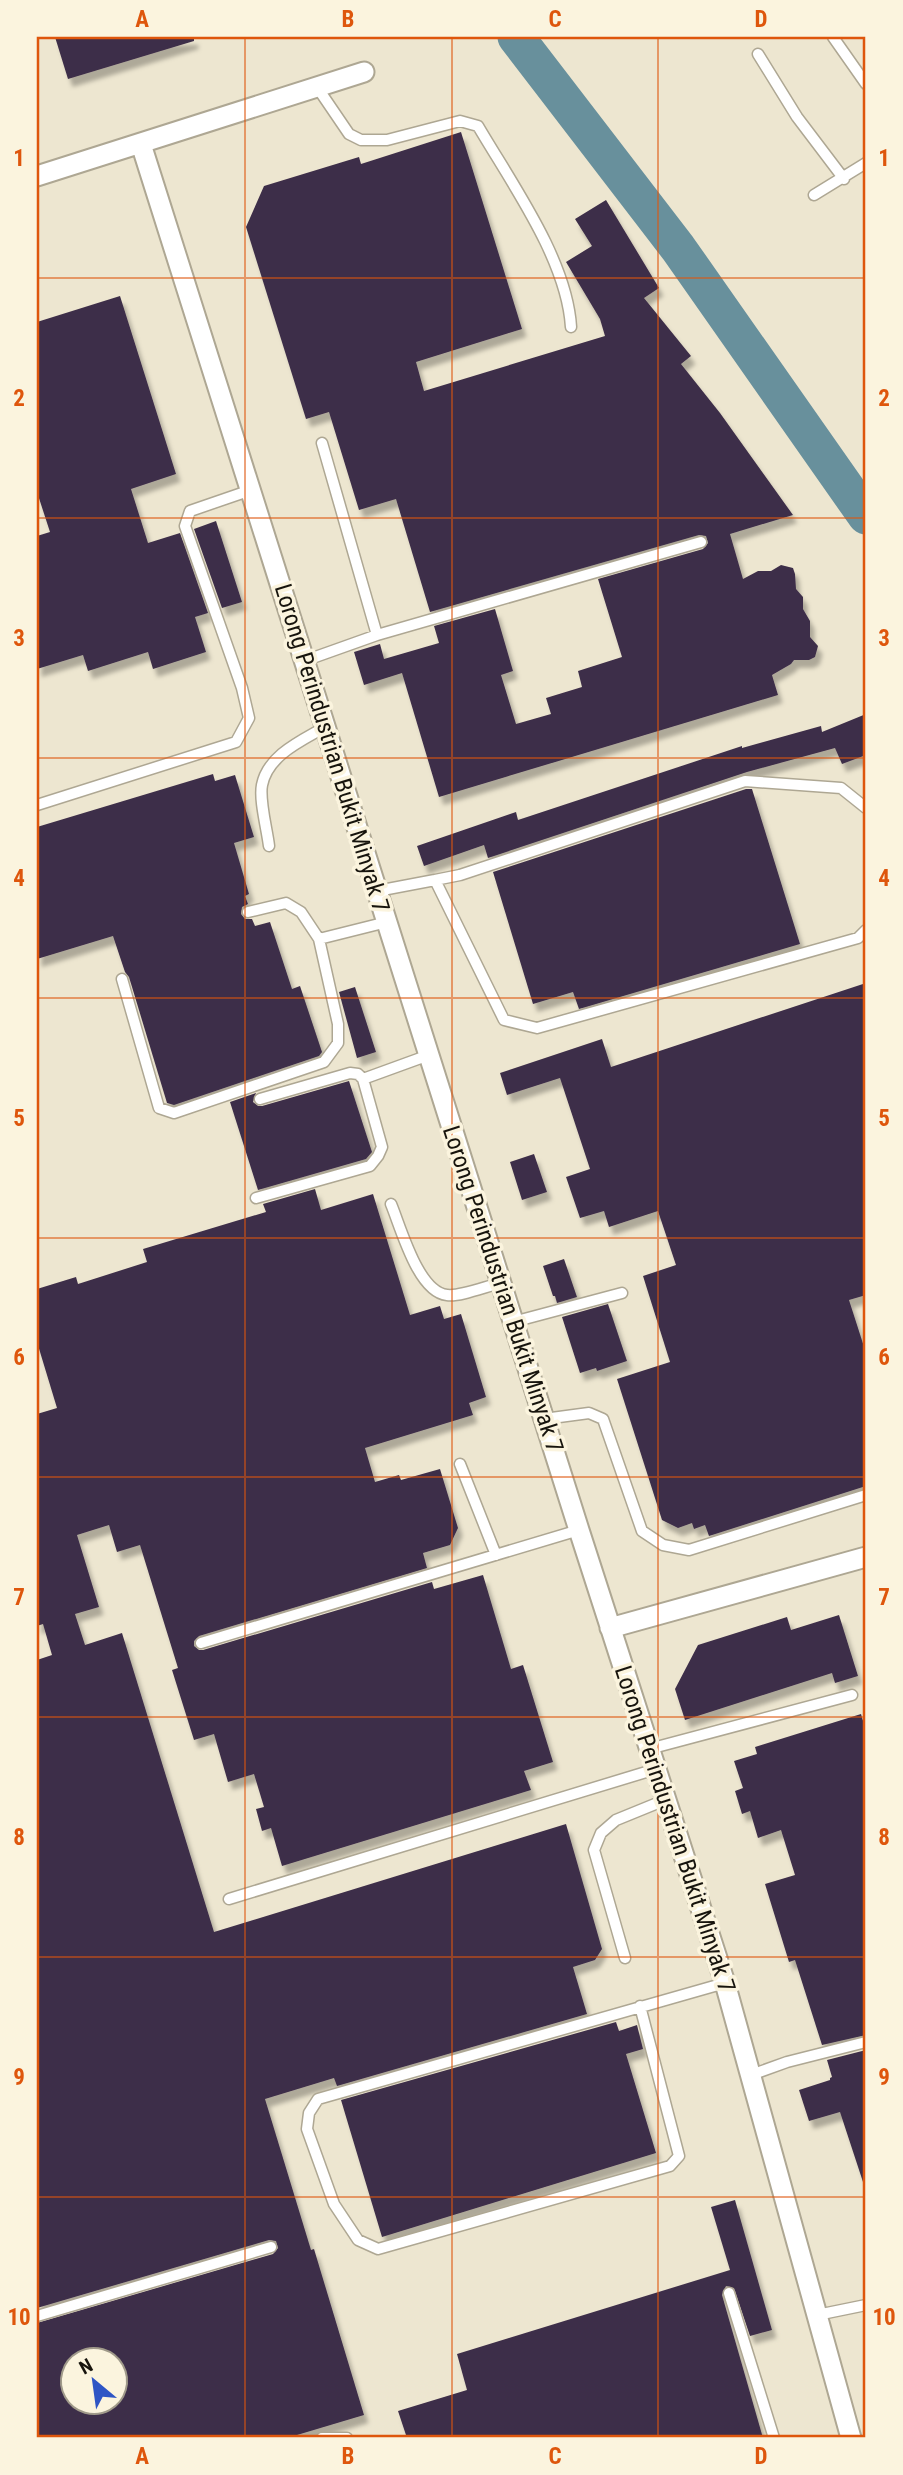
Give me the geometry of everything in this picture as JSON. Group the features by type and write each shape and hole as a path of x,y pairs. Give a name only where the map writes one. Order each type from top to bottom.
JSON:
{"street":[{"path":"37,176 364,72"},
{"name":"Lorong Perindustrian Bukit Minyak 7","path":"141,144 610,1628 725,1983 851,2438"},
{"path":"610,1628 866,1557"}],"lane":[{"path":"833,37 866,84"},
{"path":"758,54 797,117 844,178"},
{"path":"317,88 349,134 361,140 387,140 460,121 478,126 540,232 570,306 571,327"},
{"path":"814,195 866,163"},
{"path":"322,443 377,635"},
{"path":"37,805 236,741 249,718 242,688 185,526 190,511 251,489"},
{"path":"304,662 377,635 701,542"},
{"path":"269,846 262,787 270,765 287,750 325,727"},
{"path":"377,891 460,875 745,781 841,788 866,808"},
{"path":"435,880 504,1020 537,1028 858,939 866,930"},
{"path":"122,979 159,1108 174,1113 324,1062 338,1043 338,1024 318,939 300,912 286,903 248,912"},
{"path":"318,939 387,922"},
{"path":"260,1099 350,1073 363,1079 429,1055"},
{"path":"256,1198 370,1166 382,1147 363,1079"},
{"path":"391,1204 422,1278 434,1291 449,1296 501,1283"},
{"path":"513,1322 622,1293"},
{"path":"544,1419 589,1413 603,1419 642,1531 663,1545 689,1550 866,1495"},
{"path":"460,1464 496,1555"},
{"path":"201,1643 579,1530"},
{"path":"649,1749 852,1695"},
{"path":"229,1899 656,1769"},
{"path":"625,1958 594,1850 601,1833 616,1820 666,1800"},
{"path":"640,2006 679,2156 670,2166 378,2249 358,2239 334,2204 307,2129 309,2113 318,2099 640,2006 725,1983"},
{"path":"751,2075 787,2062 866,2042"},
{"path":"37,2316 271,2247"},
{"path":"729,2293 774,2438"},
{"path":"817,2315 866,2305"},
{"path":"322,2438 347,2438"}],"building":[{"path":"55,37 194,37 194,41 68,79"},
{"path":"461,132 522,329 416,362 424,391 605,336 600,319 566,262 592,246 575,219 606,200 659,288 644,298 691,356 681,364 720,413 793,515 730,534 743,579 758,571 771,571 781,565 793,568 796,589 803,597 803,609 810,621 810,637 818,646 815,657 809,660 794,660 772,675 778,695 439,797 402,673 364,685 354,652 380,644 384,659 439,643 434,626 495,609 513,671 501,675 516,724 551,714 546,698 582,687 578,671 622,657 598,579 703,549 708,543 706,536 699,535 430,612 396,499 359,510 329,412 306,419 246,227 264,186 359,157 361,164"},
{"path":"120,296 176,474 131,489 148,543 180,533 208,613 195,617 206,652 153,669 148,652 88,671 83,655 37,669 37,536 50,532 37,492 37,322"},
{"path":"216,521 242,602 222,608 194,529"},
{"path":"866,714 866,755 842,764 835,748 747,772 488,858 484,845 424,866 417,846 516,812 518,820 742,746 821,726 822,732"},
{"path":"213,774 215,781 235,775 254,837 234,843 249,894 245,896 248,904 242,907 241,914 245,919 252,919 255,926 270,922 292,989 300,986 322,1052 319,1056 174,1105 167,1103 129,977 113,936 37,959 37,827"},
{"path":"752,789 800,944 579,1009 573,992 533,1004 493,872"},
{"path":"866,983 866,1295 849,1300 866,1353 866,1486 709,1536 705,1525 694,1529 692,1523 678,1528 662,1520 617,1379 670,1362 643,1276 676,1265 658,1211 609,1227 604,1211 580,1218 566,1177 590,1169 560,1078 507,1095 500,1073 602,1039 611,1067"},
{"path":"355,987 376,1052 357,1058 339,992"},
{"path":"349,1081 372,1152 366,1159 258,1190 230,1102 256,1093 253,1102 262,1106"},
{"path":"534,1154 547,1192 522,1200 510,1162"},
{"path":"315,1189 321,1210 373,1194 410,1315 440,1306 444,1319 461,1314 486,1397 469,1403 473,1415 365,1448 375,1482 399,1475 401,1480 440,1469 458,1528 450,1545 423,1553 427,1568 199,1636 194,1641 194,1646 203,1650 432,1582 434,1589 483,1575 511,1669 523,1665 553,1762 524,1771 531,1790 282,1866 271,1828 262,1831 256,1809 264,1807 254,1774 228,1782 214,1734 194,1740 172,1670 178,1668 140,1545 117,1552 109,1525 77,1535 99,1607 75,1614 85,1645 122,1633 214,1932 566,1824 602,1949 595,1960 573,1967 587,2014 337,2086 334,2078 265,2099 364,2415 287,2438 37,2438 37,2323 273,2254 278,2248 276,2241 269,2240 37,2308 37,1660 52,1655 43,1624 37,1626 37,1414 57,1408 37,1342 37,1289 76,1277 78,1284 147,1262 143,1249 266,1212 263,1204"},
{"path":"564,1259 577,1297 557,1303 543,1266"},
{"path":"608,1304 627,1361 597,1371 596,1368 580,1373 562,1317"},
{"path":"839,1615 858,1676 835,1683 832,1673 685,1720 675,1689 698,1645 787,1617 791,1630"},
{"path":"861,1714 866,1731 866,2035 822,2045 795,1960 789,1962 765,1884 795,1875 781,1830 758,1838 750,1811 742,1814 735,1791 743,1788 734,1761 757,1754 755,1747"},
{"path":"616,2022 619,2031 637,2025 643,2049 626,2054 656,2153 382,2237 341,2100"},
{"path":"866,2050 866,2181 863,2182 840,2112 809,2121 799,2090 830,2080 832,2077 827,2060"},
{"path":"735,2200 772,2330 750,2336 734,2288 726,2286 722,2295 763,2438 407,2438 398,2411 467,2390 457,2354 730,2270 711,2207"}],"waterway":[{"path":"516,37 678,248 866,516"}]}
